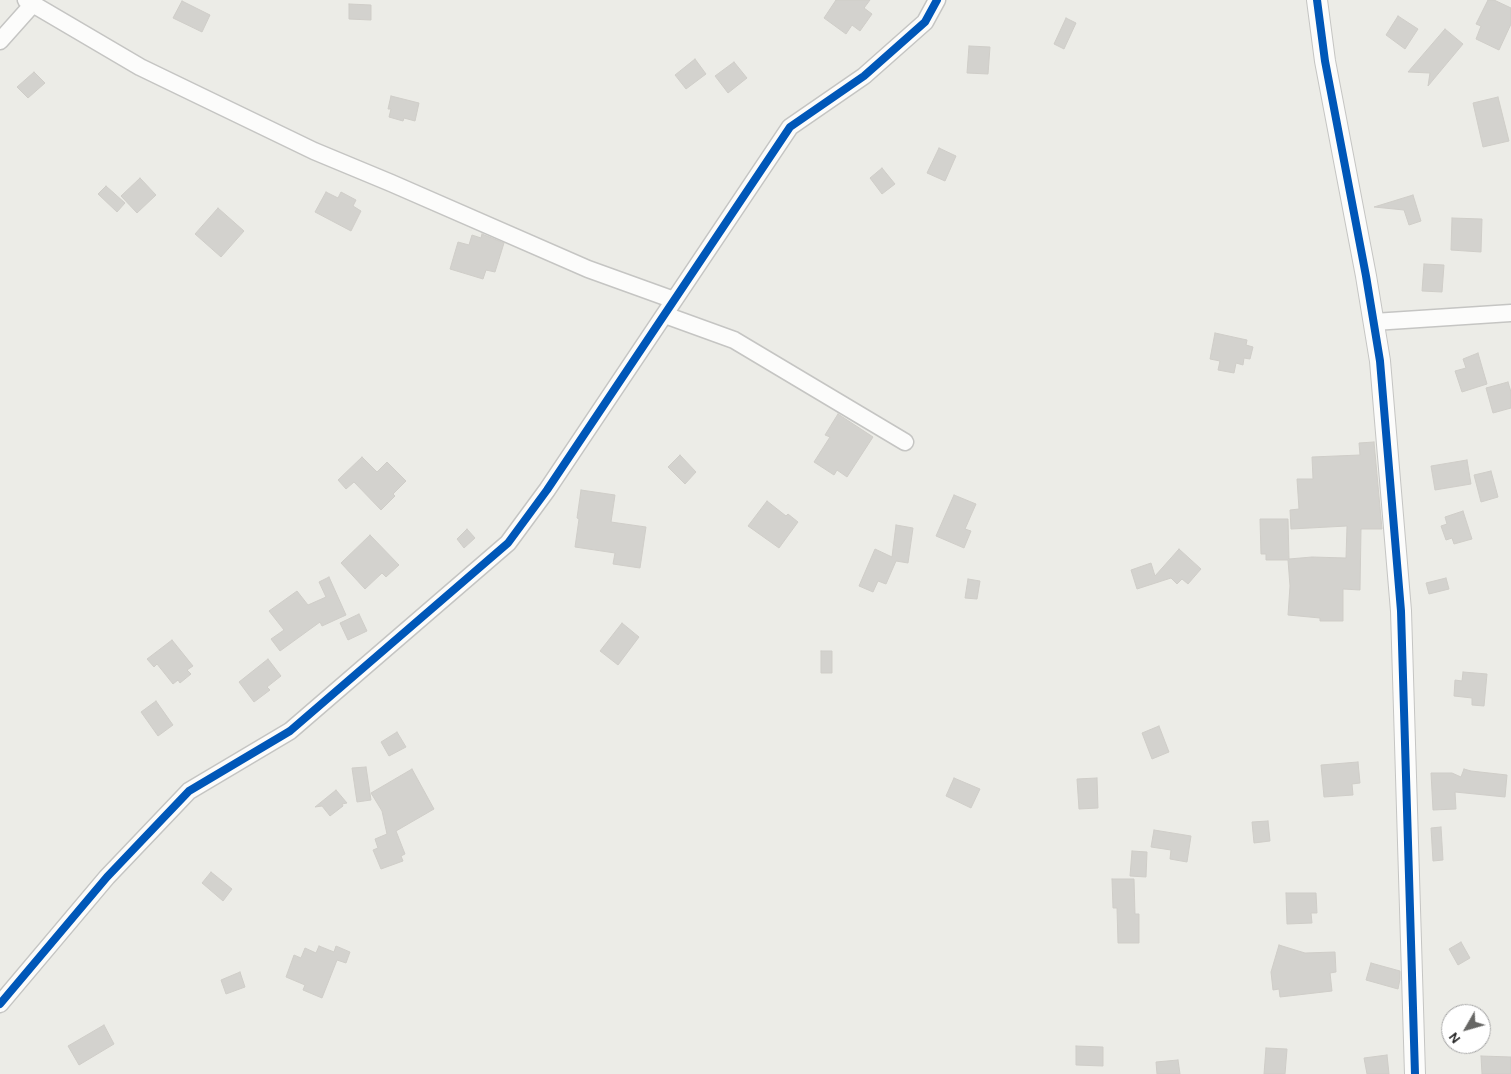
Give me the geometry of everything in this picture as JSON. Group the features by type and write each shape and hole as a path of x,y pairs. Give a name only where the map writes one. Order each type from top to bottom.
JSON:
{"street":[{"path":"0,1004 107,877 189,791 290,731 508,543 548,490 790,127 864,76 925,22 937,0"},
{"path":"1317,0 1325,61 1380,362 1401,611 1416,1074"},
{"path":"0,41 29,2 140,67 314,151 400,186 588,269 674,300"},
{"path":"1374,322 1511,313"},
{"path":"665,315 734,340 905,442"}],"building":[{"path":"836,0 870,0 864,8 872,14 860,31 852,25 846,34 824,18"},
{"path":"1488,0 1494,0 1511,8 1511,24 1499,50 1476,39 1481,26 1476,24"},
{"path":"182,1 210,15 202,32 173,18"},
{"path":"349,4 371,5 371,20 349,19"},
{"path":"1398,16 1418,29 1405,49 1386,35"},
{"path":"1066,18 1076,23 1064,49 1054,44"},
{"path":"1445,29 1463,44 1428,86 1430,73 1408,72"},
{"path":"969,46 990,47 988,74 967,73"},
{"path":"695,59 706,74 686,89 675,75"},
{"path":"734,62 747,78 728,93 715,76"},
{"path":"34,72 45,83 28,98 17,87"},
{"path":"391,96 419,103 415,121 404,118 403,121 389,117 391,109 388,109"},
{"path":"1498,97 1509,141 1483,147 1473,103"},
{"path":"939,148 956,156 945,181 927,173"},
{"path":"882,168 895,184 882,194 870,178"},
{"path":"140,178 156,195 137,213 121,196"},
{"path":"106,186 125,203 117,212 98,194"},
{"path":"326,192 338,198 341,192 356,200 353,206 361,211 351,231 315,212"},
{"path":"1413,195 1421,221 1409,225 1404,210 1374,207"},
{"path":"218,208 244,231 221,257 195,234"},
{"path":"1452,218 1482,219 1481,252 1451,250"},
{"path":"482,234 504,243 495,272 486,270 483,279 450,269 458,242 469,245 472,235 481,238"},
{"path":"1424,264 1444,265 1442,292 1422,291"},
{"path":"1215,333 1247,340 1246,345 1253,347 1250,359 1244,358 1243,365 1236,363 1234,373 1218,370 1220,361 1210,359"},
{"path":"1478,353 1487,384 1462,392 1455,371 1466,368 1463,359"},
{"path":"1508,382 1511,392 1511,408 1493,413 1486,388"},
{"path":"838,414 873,437 847,477 837,470 834,475 814,462 830,437 825,435"},
{"path":"1374,442 1382,529 1361,529 1360,590 1343,589 1343,621 1320,621 1320,618 1288,615 1290,586 1288,560 1266,560 1266,554 1261,554 1260,519 1288,519 1289,559 1312,557 1346,558 1347,526 1291,529 1290,510 1299,509 1297,479 1313,479 1312,457 1360,455 1359,443"},
{"path":"680,455 696,472 685,484 668,467"},
{"path":"362,457 377,472 387,462 406,481 381,510 354,482 346,489 338,480"},
{"path":"1467,460 1471,484 1435,490 1431,466"},
{"path":"1491,471 1498,497 1481,502 1474,475"},
{"path":"581,490 615,495 611,522 646,527 640,568 613,564 615,553 575,547"},
{"path":"954,495 976,504 965,529 971,531 964,548 936,536"},
{"path":"767,501 786,516 788,514 798,522 779,548 748,526"},
{"path":"1463,511 1472,539 1454,544 1452,538 1446,540 1441,526 1447,524 1445,517"},
{"path":"896,525 913,528 908,563 896,561 886,584 878,581 873,592 859,586 875,549 892,557"},
{"path":"467,529 475,538 464,548 457,539"},
{"path":"370,535 399,565 386,577 382,573 365,589 341,563"},
{"path":"1179,549 1201,569 1188,584 1182,579 1177,584 1171,578 1137,589 1131,570 1151,563 1155,576"},
{"path":"329,577 346,615 322,626 320,622 280,651 271,639 284,630 269,611 297,591 308,605 326,597 319,582"},
{"path":"1446,578 1449,589 1429,594 1426,583"},
{"path":"968,579 980,581 977,599 965,598"},
{"path":"359,614 367,631 348,640 340,623"},
{"path":"622,623 639,637 618,665 600,651"},
{"path":"172,640 193,666 187,670 191,674 180,683 178,680 173,684 157,664 154,667 147,659"},
{"path":"821,651 832,651 832,673 821,673"},
{"path":"268,659 281,676 267,687 270,690 254,702 239,682"},
{"path":"1463,672 1487,674 1484,706 1472,705 1472,698 1454,696 1455,680 1462,681"},
{"path":"156,701 173,725 158,736 141,712"},
{"path":"1159,726 1169,752 1152,759 1142,733"},
{"path":"397,732 406,747 389,756 381,742"},
{"path":"1358,762 1360,783 1352,784 1353,795 1324,797 1321,765"},
{"path":"366,767 371,800 357,802 352,768"},
{"path":"412,769 434,809 396,831 405,854 401,856 403,861 381,869 373,850 378,848 375,839 387,834 382,811 371,793"},
{"path":"1464,769 1507,775 1505,797 1455,792 1456,809 1433,810 1431,773 1452,773 1461,777"},
{"path":"954,778 980,789 971,808 946,796"},
{"path":"1097,778 1098,808 1079,809 1077,779"},
{"path":"336,790 347,803 342,804 343,806 330,816 322,806 315,807"},
{"path":"1268,821 1270,841 1254,843 1252,822"},
{"path":"1441,827 1443,860 1433,861 1431,828"},
{"path":"1154,830 1191,836 1187,862 1170,859 1171,850 1151,847"},
{"path":"1132,851 1147,852 1146,877 1130,876"},
{"path":"211,872 232,889 223,901 202,883"},
{"path":"1112,879 1134,879 1135,914 1139,914 1139,943 1118,943 1117,908 1113,908"},
{"path":"1286,893 1316,893 1317,913 1311,913 1312,923 1287,924"},
{"path":"1461,942 1470,958 1458,965 1449,949"},
{"path":"1279,945 1305,953 1335,952 1336,972 1330,973 1332,991 1280,997 1279,989 1273,990 1271,972"},
{"path":"319,946 334,952 336,946 350,952 346,963 337,960 322,998 303,990 305,985 286,977 294,955 301,958 305,948 316,953"},
{"path":"1371,963 1400,971 1398,989 1366,980"},
{"path":"240,972 245,987 226,994 221,980"},
{"path":"104,1025 114,1044 79,1065 68,1046"},
{"path":"1076,1046 1103,1047 1103,1066 1076,1065"},
{"path":"1266,1048 1287,1049 1285,1074 1264,1074"},
{"path":"1387,1055 1389,1074 1367,1074 1364,1058"},
{"path":"1481,1056 1511,1057 1511,1074 1482,1074"},
{"path":"1178,1060 1180,1074 1157,1074 1156,1062"}],"cycle path":[{"path":"0,1004 107,877 189,791 290,731 508,543 547,490 790,127 864,76 925,22 937,0"},
{"path":"1317,0 1325,61 1366,276 1380,361 1401,611 1415,1074"}]}
